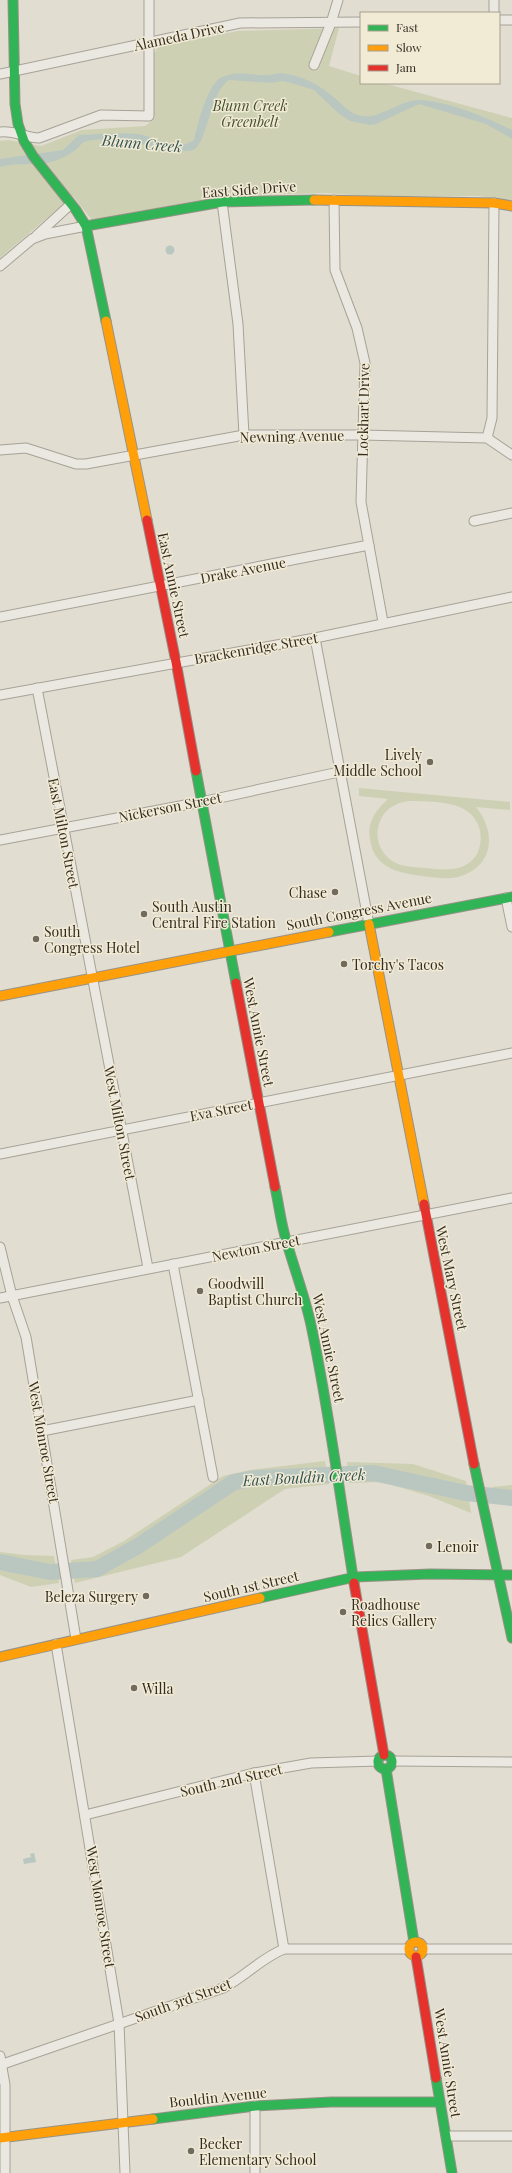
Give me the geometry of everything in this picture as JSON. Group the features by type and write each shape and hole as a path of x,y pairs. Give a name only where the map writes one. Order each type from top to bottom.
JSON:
{"street":[{"path":"13,0 13,72 16,120 22,138 40,167 71,204 86,226"},
{"path":"0,132 22,138 39,138 101,115 149,116 149,0"},
{"path":"314,65 331,23 338,0"},
{"path":"494,0 494,12"},
{"path":"500,20 512,20"},
{"name":"Alameda Drive","path":"0,74 240,23 360,22"},
{"name":"East Side Drive","path":"0,266 32,239 45,234 222,202 334,200 494,203 512,206"},
{"name":"Lockhart Drive","path":"334,200 335,270 357,328 365,363 361,502 384,622"},
{"path":"222,202 238,324 244,435"},
{"path":"494,203 492,418 486,438 512,455"},
{"path":"32,239 71,204"},
{"name":"East Annie Street","path":"86,226 176,662 229,950"},
{"name":"Newning Avenue","path":"0,450 26,448 76,464 86,464 132,454 244,435 362,435 486,438"},
{"path":"474,521 512,513"},
{"name":"Drake Avenue","path":"0,617 369,545"},
{"name":"Brackenridge Street","path":"0,695 315,638 384,622 512,597"},
{"path":"315,638 339,772 369,924"},
{"name":"East Milton Street","path":"37,688 92,977"},
{"name":"Nickerson Street","path":"0,840 201,802 339,772"},
{"path":"509,897 512,926"},
{"name":"South Congress Avenue","path":"0,996 229,950 509,897"},
{"name":"West Mary Street","path":"369,924 424,1215 483,1508 512,1638"},
{"name":"West Annie Street","path":"229,950 286,1242 302,1286 329,1413 337,1481 354,1577 381,1758"},
{"name":"West Milton Street","path":"92,977 148,1268"},
{"name":"Eva Street","path":"0,1154 512,1053"},
{"name":"Newton Street","path":"0,1298 512,1198"},
{"name":"West Monroe Street","path":"0,1247 12,1296 26,1337 76,1639"},
{"path":"173,1264 213,1477"},
{"path":"42,1431 199,1400"},
{"name":"South 1st Street","path":"0,1656 354,1577 430,1574 512,1575"},
{"name":"West Monroe Street","path":"56,1644 120,2023 125,2173"},
{"path":"386,1769 380,1766 381,1758 390,1756 393,1761"},
{"name":"South 2nd Street","path":"86,1815 254,1773 310,1762 381,1758"},
{"path":"393,1761 512,1762"},
{"path":"386,1769 392,1765 393,1761"},
{"path":"386,1769 411,1946 410,1954 416,1957 420,1955 423,1949"},
{"path":"254,1773 284,1949 411,1946 420,1944 423,1949"},
{"name":"South 3rd Street","path":"1,2060 120,2023 223,1988 235,1982 265,1960 284,1949"},
{"path":"423,1949 512,1949"},
{"name":"West Annie Street","path":"416,1957 452,2173"},
{"path":"1,2060 5,2085 3,2138 5,2173"},
{"name":"Bouldin Avenue","path":"3,2138 255,2106 331,2102 440,2102"},
{"path":"255,2106 255,2173"},
{"path":"446,2136 512,2136"}],"green space":[{"name":"Blunn Creek Greenbelt","path":"339,28 329,66 360,76 360,84 387,84 512,118 512,202 479,196 364,196 327,193 222,196 92,220 73,196 0,258 0,141 9,140 41,146 82,130 145,126 153,120 154,54 158,47 238,31"},
{"path":"359,788 510,802 510,810 476,807 482,816 489,835 489,845 482,863 474,870 460,877 438,878 401,872 392,869 377,858 370,839 370,827 376,812 388,799 359,796","holes":["408,801 439,802 459,807 467,811 474,818 481,834 481,841 477,854 472,860 454,869 439,869 410,867 401,865 388,858 378,840 378,826 383,815 389,809 399,803"]},
{"path":"325,1461 329,1484 285,1489 181,1557 75,1583 71,1560 93,1557 124,1541 223,1476 250,1470"},
{"path":"347,1462 413,1464 466,1481 471,1513 429,1496 382,1482 349,1483"},
{"path":"512,1485 512,1502 498,1502 492,1487"},
{"path":"0,1552 24,1555 54,1556 59,1583 31,1587 0,1575"}],"water":[{"name":"Blunn Creek","path":"279,73 310,81 330,94 355,114 372,116 413,100 422,100 457,107 491,120 512,130 512,139 486,124 419,104 376,124 370,125 350,121 338,113 314,90 283,81 270,83 229,80 223,86 213,104 199,144 195,149 190,151 172,150 119,140 99,139 83,142 72,152 54,161 39,164 0,167 0,159 63,150 79,135 131,133 166,143 181,145 188,143 194,140 200,116 207,98 215,83 220,78 232,74 267,75"},
{"path":"170,245 175,250 170,255 165,250"},
{"path":"34,1853 36,1862 24,1864 23,1859 31,1857 30,1854"}],"waterway":[{"name":"East Bouldin Creek","path":"0,1562 50,1572 97,1569 138,1546 234,1482 257,1478 373,1473 466,1493 512,1498"}],"traffic: fast":[{"path":"13,0 15,104 18,124 24,141 33,156 76,210 86,226 106,321"},
{"path":"86,226 222,202 314,200"},
{"path":"196,771 236,983"},
{"path":"329,932 512,897"},
{"path":"275,1187 283,1229 311,1325 329,1421 354,1583"},
{"path":"474,1464 512,1638"},
{"path":"260,1598 355,1577 430,1574 512,1575"},
{"path":"382,1755 388,1755 392,1759 392,1762 392,1765 388,1769 382,1769 378,1765 378,1759 382,1755"},
{"path":"386,1769 414,1942"},
{"path":"436,2078 452,2173"},
{"path":"153,2119 255,2106 331,2102 440,2102"}],"traffic: slow":[{"path":"314,200 494,203 512,206"},
{"path":"106,321 147,520"},
{"path":"369,924 424,1204"},
{"path":"0,996 329,932"},
{"path":"0,1657 260,1598"},
{"path":"413,1942 419,1942 423,1946 423,1949 423,1952 419,1956 413,1956 409,1952 409,1946 413,1942"},
{"path":"0,2138 153,2119"}],"traffic: jam":[{"path":"147,520 176,662 196,771"},
{"path":"236,983 275,1187"},
{"path":"424,1204 474,1464"},
{"path":"354,1583 384,1755"},
{"path":"416,1957 436,2078"}],"place":[{"name":"Lively Middle School","path":"430,762"},
{"name":"Chase","path":"335,892"},
{"name":"South Austin Central Fire Station","path":"144,914"},
{"name":"South Congress Hotel","path":"36,939"},
{"name":"Torchy's Tacos","path":"344,964"},
{"name":"Goodwill Baptist Church","path":"200,1291"},
{"name":"Lenoir","path":"429,1546"},
{"name":"Beleza Surgery","path":"146,1596"},
{"name":"Roadhouse Relics Gallery","path":"343,1612"},
{"name":"Willa","path":"134,1688"},
{"name":"Becker Elementary School","path":"191,2151"}]}
